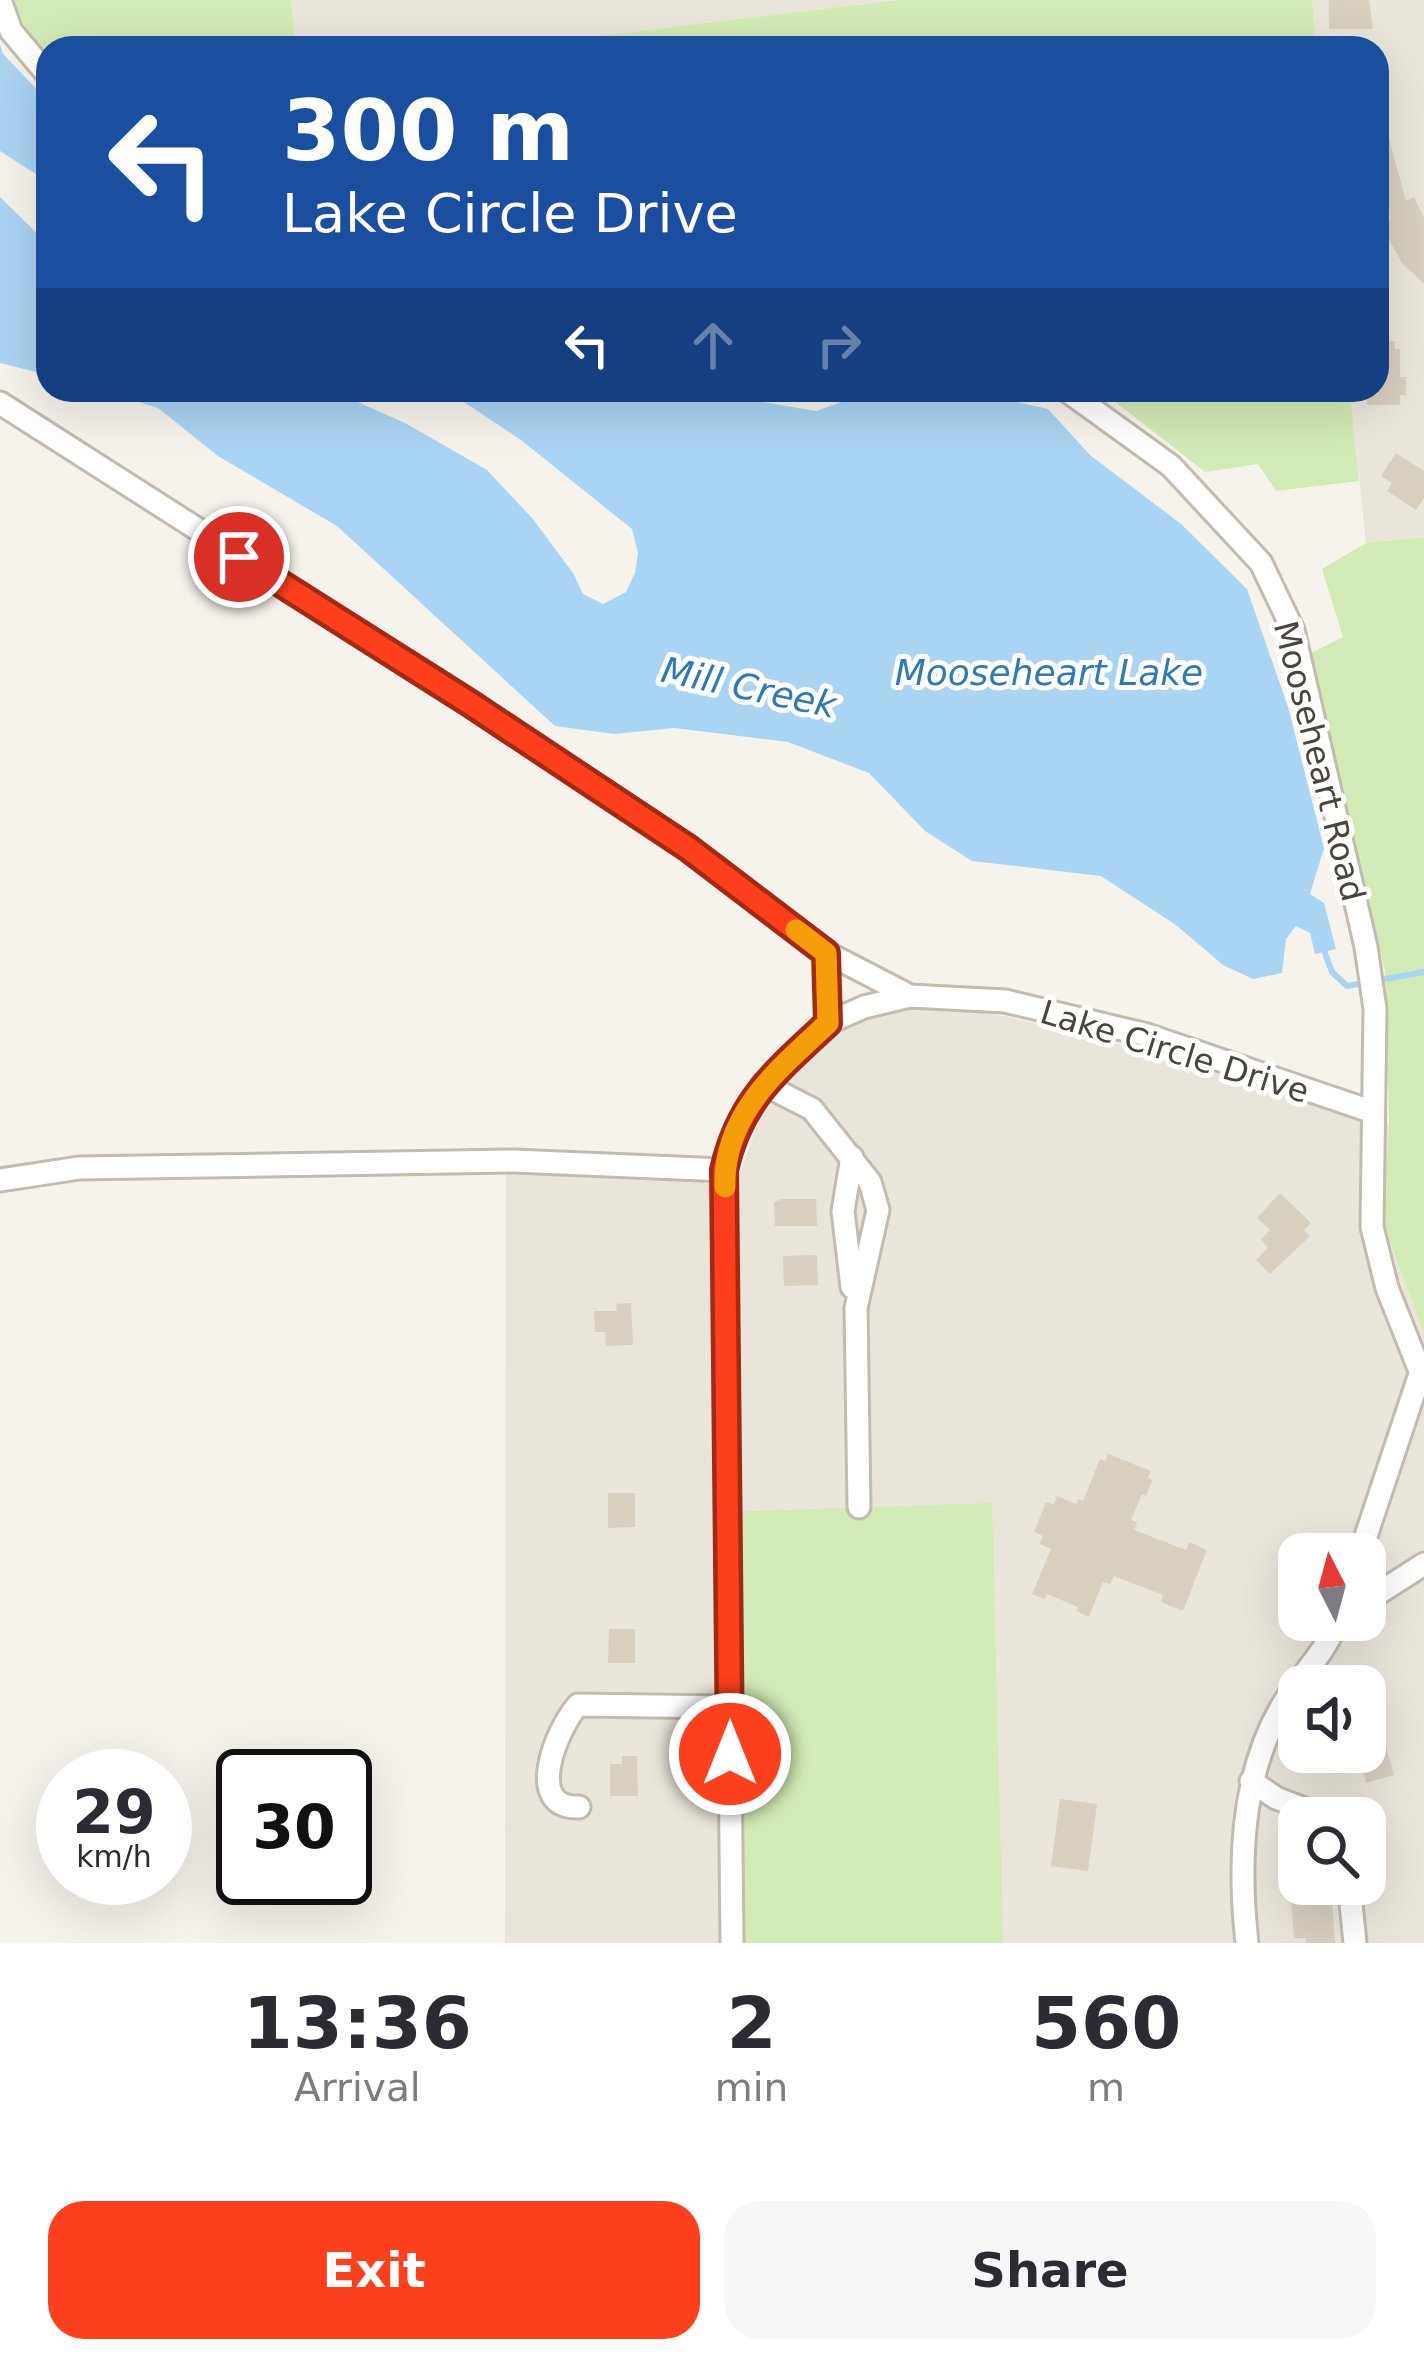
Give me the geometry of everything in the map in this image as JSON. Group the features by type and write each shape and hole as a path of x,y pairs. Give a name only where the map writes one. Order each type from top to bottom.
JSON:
{"street":[{"path":"0,0 11,31 36,61"},
{"name":"Mooseheart Road","path":"1083,402 1171,466 1261,563 1293,630 1366,947 1375,1009 1372,1226 1387,1288 1422,1379"},
{"name":"Lake Circle Drive","path":"0,403 629,808 826,953 910,996 1005,1001 1147,1035 1373,1112"},
{"path":"826,953 828,1023"},
{"path":"732,1943 724,1170 731,1138 763,1084 828,1023 864,1007 910,996"},
{"path":"763,1084 812,1109 870,1182 878,1210 856,1308"},
{"path":"852,1157 843,1211 856,1308 859,1507"},
{"path":"0,1180 79,1168 445,1162 724,1170"},
{"path":"1367,1533 1422,1379"},
{"path":"1386,1588 1424,1564"},
{"path":"1247,1943 1240,1883 1251,1781 1285,1701 1326,1641"},
{"path":"579,1808 558,1803 550,1766 556,1738 578,1705 730,1707"},
{"path":"1251,1781 1278,1799"},
{"path":"1350,1905 1355,1943"}],"shaded area":[{"path":"291,0 898,0 596,36 295,36"},
{"path":"1311,0 1424,0 1424,537 1366,543 1351,402 1389,402 1389,36 1314,36"},
{"path":"916,1003 1004,1016 1169,1056 1389,1125 1383,1223 1424,1334 1424,1943 505,1943 506,1173 737,1180 771,1088 841,1022"}],"green space":[{"path":"8,0 291,0 295,36 36,36 36,49 15,22"},
{"path":"898,0 1312,0 1315,36 596,36"},
{"path":"1115,402 1351,402 1359,481 1276,491 1258,464 1205,472"},
{"path":"1424,537 1424,1334 1383,1223 1389,1125 1385,971 1307,655 1343,637 1322,569 1366,543"},
{"path":"992,1503 1003,1943 732,1943 729,1512"}],"water":[{"path":"0,44 3,54 36,88 36,174 0,151"},
{"path":"0,197 36,232 36,372 0,363"},
{"name":"Mooseheart Lake","path":"139,402 358,402 487,470 532,518 583,594 603,604 626,592 635,573 638,553 632,529 521,440 464,402 763,402 816,411 841,402 1017,402 1048,409 1090,455 1181,524 1247,589 1288,707 1324,848 1310,894 1324,903 1336,949 1315,954 1310,933 1296,926 1286,939 1282,973 1253,979 1223,965 1176,925 1101,876 972,861 925,831 869,773 788,742 674,728 614,734 555,726 337,526 218,456 158,408"}],"building":[{"path":"1329,0 1369,0 1373,29 1329,29"},
{"path":"1389,139 1406,201 1414,197 1424,218 1424,284 1402,263 1389,239"},
{"path":"1389,341 1395,341 1406,395 1400,395 1400,405 1367,405 1389,402"},
{"path":"1396,453 1424,471 1424,498 1416,510 1387,491 1392,483 1381,476"},
{"path":"1280,1193 1311,1223 1304,1230 1310,1236 1270,1274 1256,1260 1268,1247 1261,1240 1270,1230 1257,1218"},
{"path":"816,1199 817,1226 775,1226 774,1202"},
{"path":"817,1255 818,1285 784,1286 783,1256"},
{"path":"631,1303 633,1345 606,1346 605,1332 595,1332 594,1311 617,1311 616,1304"},
{"path":"1108,1454 1151,1471 1146,1496 1142,1494 1131,1520 1137,1522 1134,1530 1186,1550 1189,1542 1207,1550 1183,1611 1161,1602 1163,1595 1114,1576 1110,1584 1103,1582 1089,1617 1047,1594 1045,1599 1032,1594 1051,1549 1040,1544 1043,1536 1034,1532 1046,1502 1054,1505 1057,1496 1076,1504 1078,1499 1083,1501 1100,1459 1106,1461"},
{"path":"608,1493 635,1493 635,1527 608,1528"},
{"path":"609,1629 635,1629 635,1663 608,1663"},
{"path":"1386,1747 1394,1775 1366,1783 1363,1773 1386,1773"},
{"path":"622,1756 637,1756 638,1796 610,1796 610,1764 622,1764"},
{"path":"1060,1799 1097,1804 1088,1871 1051,1866"},
{"path":"1292,1905 1332,1905 1335,1943 1294,1938"}],"waterway":[{"path":"1322,945 1332,972 1347,986 1424,972"}],"slow traffic":[{"path":"725,1187 731,1138 745,1109 763,1084 828,1023 826,953 796,930"}],"route":[{"path":"239,557 688,848 826,953 828,1023 763,1084 745,1109 731,1138 724,1170 730,1754"}],"water label":[{"name":"Mill Creek","path":"749,687"}]}
